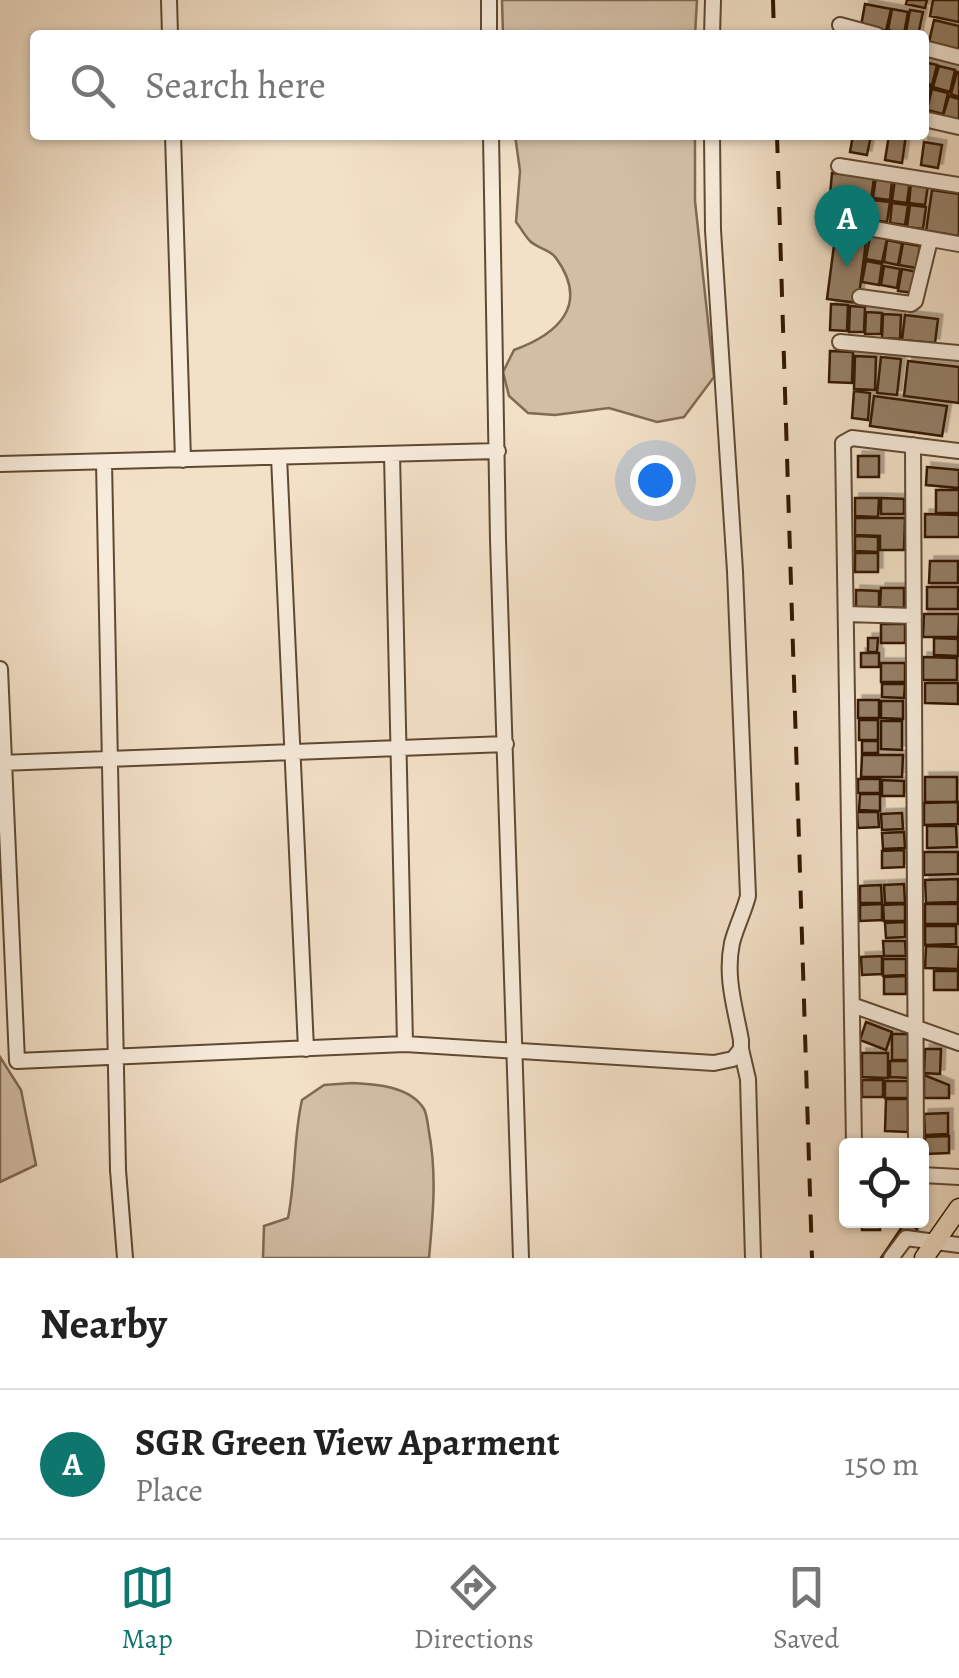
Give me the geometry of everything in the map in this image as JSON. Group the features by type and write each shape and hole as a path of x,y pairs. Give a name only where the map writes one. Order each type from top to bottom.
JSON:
{"main road":[{"path":"928,1251 959,1208"}],"street":[{"path":"169,0 170,30"},
{"path":"488,0 489,30"},
{"path":"712,30 713,0"},
{"path":"840,25 858,30"},
{"path":"929,49 959,57"},
{"path":"929,119 959,127"},
{"path":"173,140 183,460"},
{"path":"492,140 520,1258"},
{"path":"712,140 713,230 736,590 748,896 732,942 729,982 748,1080 753,1258"},
{"path":"839,166 959,184"},
{"path":"841,222 959,244"},
{"path":"860,297 915,301 930,240"},
{"path":"840,342 959,353"},
{"path":"854,1138 843,443 852,438 959,451"},
{"path":"914,446 916,1138"},
{"path":"0,464 498,451"},
{"path":"392,454 405,1044"},
{"path":"279,457 306,1048"},
{"path":"104,462 118,1170 125,1258"},
{"path":"846,614 914,616"},
{"path":"0,669 17,1061 405,1044 714,1064 733,1059 740,1050"},
{"path":"2,763 506,744"},
{"path":"852,1005 959,1044"},
{"path":"929,1176 959,1178"},
{"path":"891,1258 906,1238 928,1251 959,1245"}],"shaded area":[{"path":"502,0 697,0 695,30 503,30"},
{"path":"516,140 695,140 695,201 714,377 684,417 657,422 609,408 555,415 528,413 509,396 503,372 514,350 556,326 569,304 570,290 556,258 530,241 516,222 520,171"},
{"path":"0,1057 21,1090 36,1165 0,1182"},
{"path":"352,1083 401,1091 418,1101 425,1111 434,1179 429,1258 263,1258 264,1226 288,1218 302,1100 324,1085"}],"building":[{"path":"907,0 927,0 925,8 906,4"},
{"path":"933,0 959,0 959,22 930,16"},
{"path":"865,4 891,9 886,30 861,26"},
{"path":"892,9 908,12 905,30 888,30"},
{"path":"910,10 923,12 919,30 906,30"},
{"path":"934,20 959,26 959,49 929,42"},
{"path":"929,63 937,65 932,85 929,84"},
{"path":"939,66 955,70 950,92 933,87"},
{"path":"959,72 959,97 951,94"},
{"path":"932,89 948,93 943,114 929,110"},
{"path":"949,96 959,99 959,120 943,116"},
{"path":"852,140 870,140 867,155 850,152"},
{"path":"888,140 905,140 902,163 885,160"},
{"path":"924,142 942,145 938,168 921,165"},
{"path":"832,173 874,178 871,200 830,195"},
{"path":"876,177 892,180 890,200 873,198"},
{"path":"895,179 910,180 907,203 892,201"},
{"path":"911,183 928,185 925,205 909,203"},
{"path":"932,190 959,194 959,236 926,231"},
{"path":"850,199 864,200 862,218 848,216"},
{"path":"873,200 890,202 887,222 871,220"},
{"path":"892,203 908,205 905,225 890,223"},
{"path":"910,205 926,207 923,229 907,227"},
{"path":"836,230 867,234 858,303 827,299"},
{"path":"870,236 887,239 882,262 866,259"},
{"path":"887,240 902,243 898,265 884,262"},
{"path":"903,243 920,246 916,268 899,265"},
{"path":"866,261 882,264 879,285 862,282"},
{"path":"884,266 900,269 897,288 881,285"},
{"path":"902,269 918,272 914,293 898,291"},
{"path":"831,304 848,305 847,331 830,330"},
{"path":"850,306 865,307 864,332 849,332"},
{"path":"866,312 882,313 881,334 865,334"},
{"path":"883,314 901,315 900,339 882,338"},
{"path":"905,315 938,319 935,343 902,340"},
{"path":"830,351 853,352 852,383 829,382"},
{"path":"855,356 876,357 875,390 854,389"},
{"path":"881,357 901,359 897,395 877,393"},
{"path":"908,361 959,367 959,403 904,396"},
{"path":"854,391 870,393 868,420 852,418"},
{"path":"874,396 947,406 942,436 870,426"},
{"path":"858,456 879,456 879,477 858,477"},
{"path":"927,467 959,470 959,488 926,485"},
{"path":"936,490 959,490 959,513 936,513"},
{"path":"855,498 879,498 878,517 855,516"},
{"path":"881,498 904,499 904,514 881,514"},
{"path":"925,514 959,515 959,537 925,537"},
{"path":"855,518 905,518 904,550 880,550 880,536 855,535"},
{"path":"855,536 878,537 878,552 855,551"},
{"path":"855,553 878,553 878,572 855,572"},
{"path":"930,561 958,561 958,583 929,583"},
{"path":"927,587 958,587 958,609 927,609"},
{"path":"881,588 904,588 904,608 880,607"},
{"path":"856,590 879,591 879,610 856,609"},
{"path":"924,614 959,614 958,637 923,637"},
{"path":"881,624 905,624 905,643 881,643"},
{"path":"868,638 878,638 877,652 868,652"},
{"path":"934,638 958,639 958,656 934,655"},
{"path":"861,653 879,653 879,667 861,667"},
{"path":"923,657 957,658 957,680 923,680"},
{"path":"881,663 905,663 905,682 881,682"},
{"path":"925,683 958,683 958,704 925,703"},
{"path":"882,684 905,684 904,698 882,697"},
{"path":"858,700 879,700 879,718 858,718"},
{"path":"881,701 903,701 903,719 881,718"},
{"path":"859,720 878,720 878,740 859,740"},
{"path":"881,721 902,721 902,750 881,749"},
{"path":"862,741 878,741 878,753 862,753"},
{"path":"862,755 903,755 902,777 861,777"},
{"path":"925,777 957,777 957,802 925,802"},
{"path":"858,779 880,779 880,793 858,793"},
{"path":"882,780 904,781 904,796 882,796"},
{"path":"860,794 880,794 880,811 859,810"},
{"path":"958,802 958,824 924,825 924,803"},
{"path":"857,812 878,812 879,827 858,828"},
{"path":"902,813 903,829 882,830 881,814"},
{"path":"927,826 956,826 957,847 927,848"},
{"path":"904,832 905,848 883,849 882,833"},
{"path":"904,850 904,867 882,868 882,851"},
{"path":"924,852 958,852 958,874 924,875"},
{"path":"958,879 958,902 926,903 925,880"},
{"path":"904,884 905,903 885,903 884,885"},
{"path":"881,885 882,903 860,903 860,886"},
{"path":"882,904 882,920 860,921 860,905"},
{"path":"905,904 905,921 884,921 883,905"},
{"path":"925,904 958,904 958,924 925,924"},
{"path":"905,922 905,937 886,938 885,923"},
{"path":"925,926 956,926 956,944 925,945"},
{"path":"883,941 905,941 906,956 884,956"},
{"path":"926,946 959,947 958,969 925,968"},
{"path":"882,956 882,974 862,975 861,957"},
{"path":"883,959 906,959 906,975 883,976"},
{"path":"934,971 958,971 958,990 934,990"},
{"path":"906,976 906,994 884,994 884,977"},
{"path":"866,1022 892,1032 886,1050 860,1040"},
{"path":"892,1034 910,1034 910,1060 892,1060"},
{"path":"925,1049 941,1049 940,1074 924,1073"},
{"path":"862,1053 888,1053 888,1078 862,1077"},
{"path":"890,1061 910,1061 910,1078 890,1077"},
{"path":"924,1075 949,1085 949,1098 924,1098"},
{"path":"862,1080 883,1080 883,1097 862,1097"},
{"path":"885,1081 908,1081 908,1098 885,1098"},
{"path":"886,1099 908,1099 908,1132 885,1131"},
{"path":"948,1113 948,1134 925,1135 924,1114"},
{"path":"949,1136 949,1153 929,1154 929,1138 925,1137"},
{"path":"901,1228 917,1229 897,1258 881,1258"}],"railway":[{"path":"773,0 774,30"},
{"path":"777,140 812,1258"}],"place":[{"name":"SGR Green View Aparment","path":"847,267"}]}
